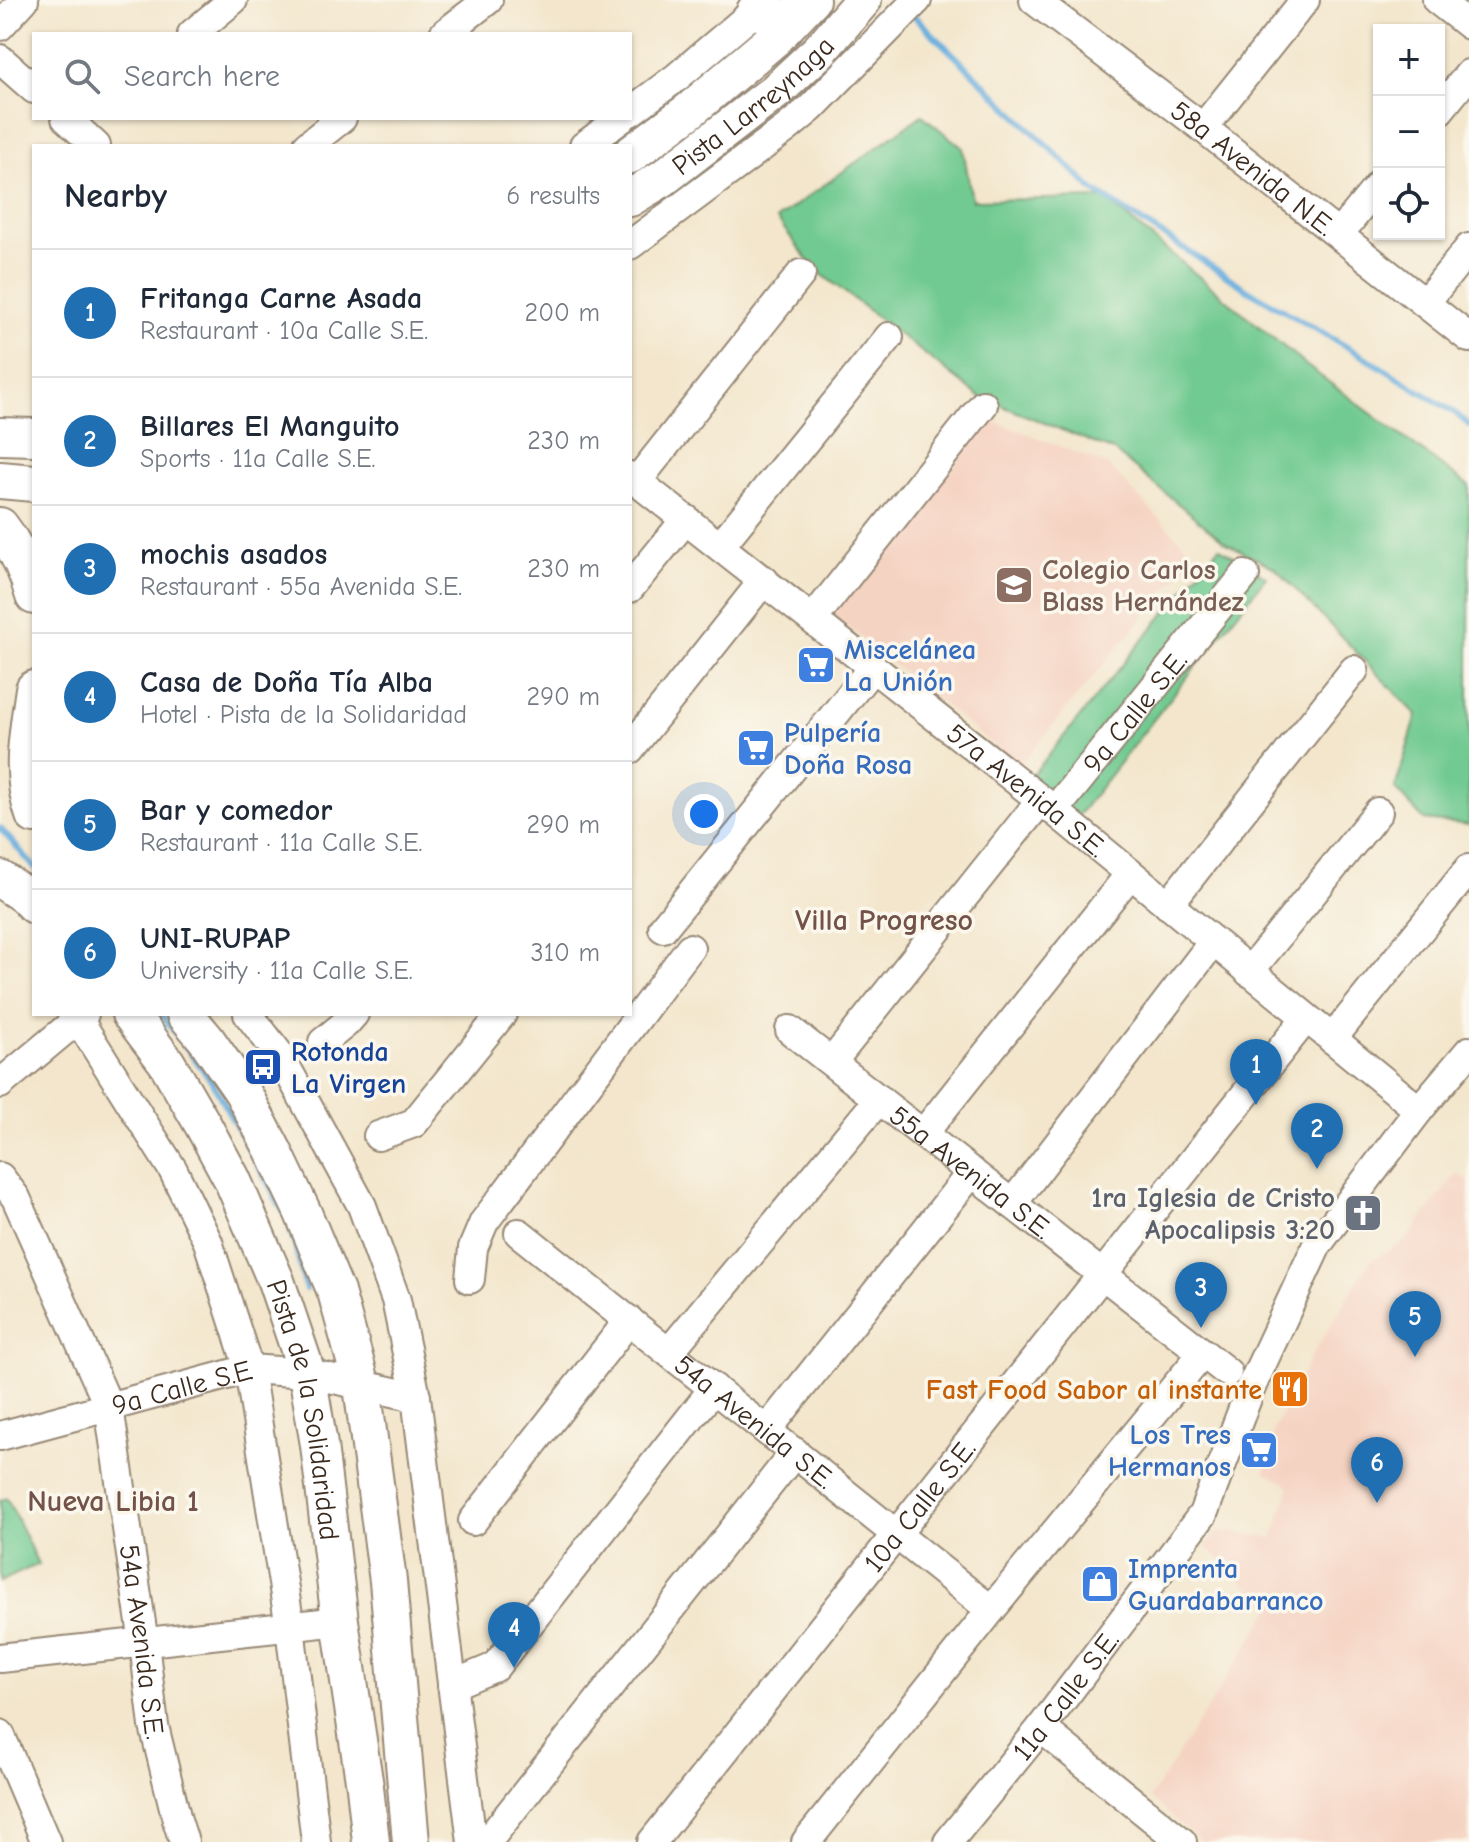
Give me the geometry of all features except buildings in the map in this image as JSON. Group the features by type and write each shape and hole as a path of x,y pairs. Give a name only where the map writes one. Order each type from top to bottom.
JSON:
{"main road":[{"name":"Pista Larreynaga","path":"632,197 663,178 776,91 819,51 863,0"},
{"name":"Pista Larreynaga","path":"632,154 689,111 774,39 780,8"},
{"path":"0,436 32,437"},
{"path":"0,480 32,483"},
{"path":"0,526 24,566 32,590"},
{"path":"0,760 20,727 32,694"},
{"path":"32,704 25,756 26,783 32,807"},
{"path":"0,879 32,903"},
{"path":"0,906 32,922"},
{"name":"Pista de la Solidaridad","path":"132,1016 167,1063 232,1179 276,1281 307,1373 371,1842"},
{"name":"Pista de la Solidaridad","path":"187,1016 242,1091 303,1213 336,1292 362,1386 388,1581 411,1842"}],"street":[{"path":"0,26 24,0"},
{"path":"194,32 233,0"},
{"path":"447,32 488,0"},
{"path":"632,244 811,108 917,0"},
{"path":"1203,128 1305,0"},
{"path":"1437,0 1469,25"},
{"name":"58a Avenida N.E.","path":"1051,4 1469,338"},
{"path":"632,111 780,8"},
{"path":"0,59 32,87"},
{"path":"1445,104 1469,74"},
{"path":"310,144 340,120"},
{"path":"587,144 619,120"},
{"path":"1339,234 1373,192"},
{"path":"1425,303 1469,248"},
{"path":"634,479 801,274"},
{"path":"720,546 889,337"},
{"path":"813,619 983,405"},
{"name":"57a Avenida S.E.","path":"634,479 1047,806 1419,1110"},
{"path":"632,586 686,519"},
{"name":"9a Calle S.E.","path":"832,1062 1245,575"},
{"path":"632,746 764,580"},
{"path":"663,928 873,667"},
{"path":"1168,905 1354,670"},
{"path":"1249,972 1378,812"},
{"path":"1332,1039 1469,869"},
{"path":"923,1134 1130,874"},
{"path":"1012,1204 1213,942"},
{"path":"470,1279 473,1248 484,1222 690,948"},
{"path":"0,1084 81,1016 173,1170 208,1242 249,1369 290,1627 316,1842"},
{"path":"250,1016 279,1054 362,1206 396,1300 416,1397 472,1842"},
{"path":"323,1042 352,1016"},
{"path":"378,1136 414,1123 500,1016"},
{"name":"10a Calle S.E.","path":"652,1842 1306,1018"},
{"name":"55a Avenida S.E.","path":"790,1030 1227,1372"},
{"name":"11a Calle S.E.","path":"948,1842 1041,1728 1203,1514 1252,1385 1317,1245 1419,1110 1469,1051"},
{"path":"669,1352 879,1099"},
{"path":"767,1430 972,1172"},
{"name":"54a Avenida S.E.","path":"5,1195 109,1407 154,1726 184,1842"},
{"name":"54a Avenida S.E.","path":"519,1233 991,1610"},
{"path":"473,1521 629,1320"},
{"path":"806,1842 991,1610 1203,1353"},
{"name":"9a Calle S.E.","path":"0,1436 249,1369 307,1373 416,1397"},
{"path":"452,1685 495,1667 714,1388"},
{"path":"487,1842 795,1452"},
{"path":"0,1658 340,1621"},
{"path":"1041,1728 1182,1842"},
{"path":"0,1734 46,1842"}],"shaded area":[{"name":"Colegio Carlos Blass Hernández","path":"991,420 1106,464 1195,555 1019,766 833,615"},
{"path":"1457,1173 1469,1182 1469,1842 1201,1842 1150,1798 1271,1609 1205,1546 1218,1530 1273,1538 1290,1486 1265,1472 1274,1429 1311,1357 1370,1261 1405,1241"}],"green space":[{"path":"922,115 963,148 972,200 1104,198 1307,366 1469,486 1469,825 1424,820 1395,789 1417,715 1275,568 1226,543 1114,451 980,397 815,269 777,219"},
{"path":"1219,547 1266,577 1076,818 1028,780"},
{"path":"7,1498 38,1564 0,1582 0,1501"}],"waterway":[{"path":"912,14 1093,190 1248,290 1455,413 1469,425"},
{"path":"0,828 32,865"},
{"path":"163,1016 211,1080 284,1213"},
{"path":"289,1223 306,1289"}],"place":[{"name":"Colegio Carlos Blass Hernández","path":"1014,585"},
{"name":"Miscelánea La Unión","path":"816,665"},
{"name":"Pulpería Doña Rosa","path":"756,748"},
{"name":"Rotonda La Virgen","path":"263,1067"},
{"name":"Fritanga Carne Asada","path":"1256,1105"},
{"name":"Billares El Manguito","path":"1317,1169"},
{"name":"1ra Iglesia de Cristo Apocalipsis 3:20","path":"1363,1213"},
{"name":"mochis asados","path":"1201,1328"},
{"name":"Bar y comedor","path":"1415,1357"},
{"name":"Fast Food Sabor al instante","path":"1290,1389"},
{"name":"Los Tres Hermanos","path":"1259,1450"},
{"name":"UNI-RUPAP","path":"1377,1503"},
{"name":"Imprenta Guardabarranco","path":"1100,1584"},
{"name":"Casa de Doña Tía Alba","path":"514,1668"}],"district":[{"name":"Villa Progreso","path":"884,920"},
{"name":"Nueva Libia 1","path":"113,1501"}]}
